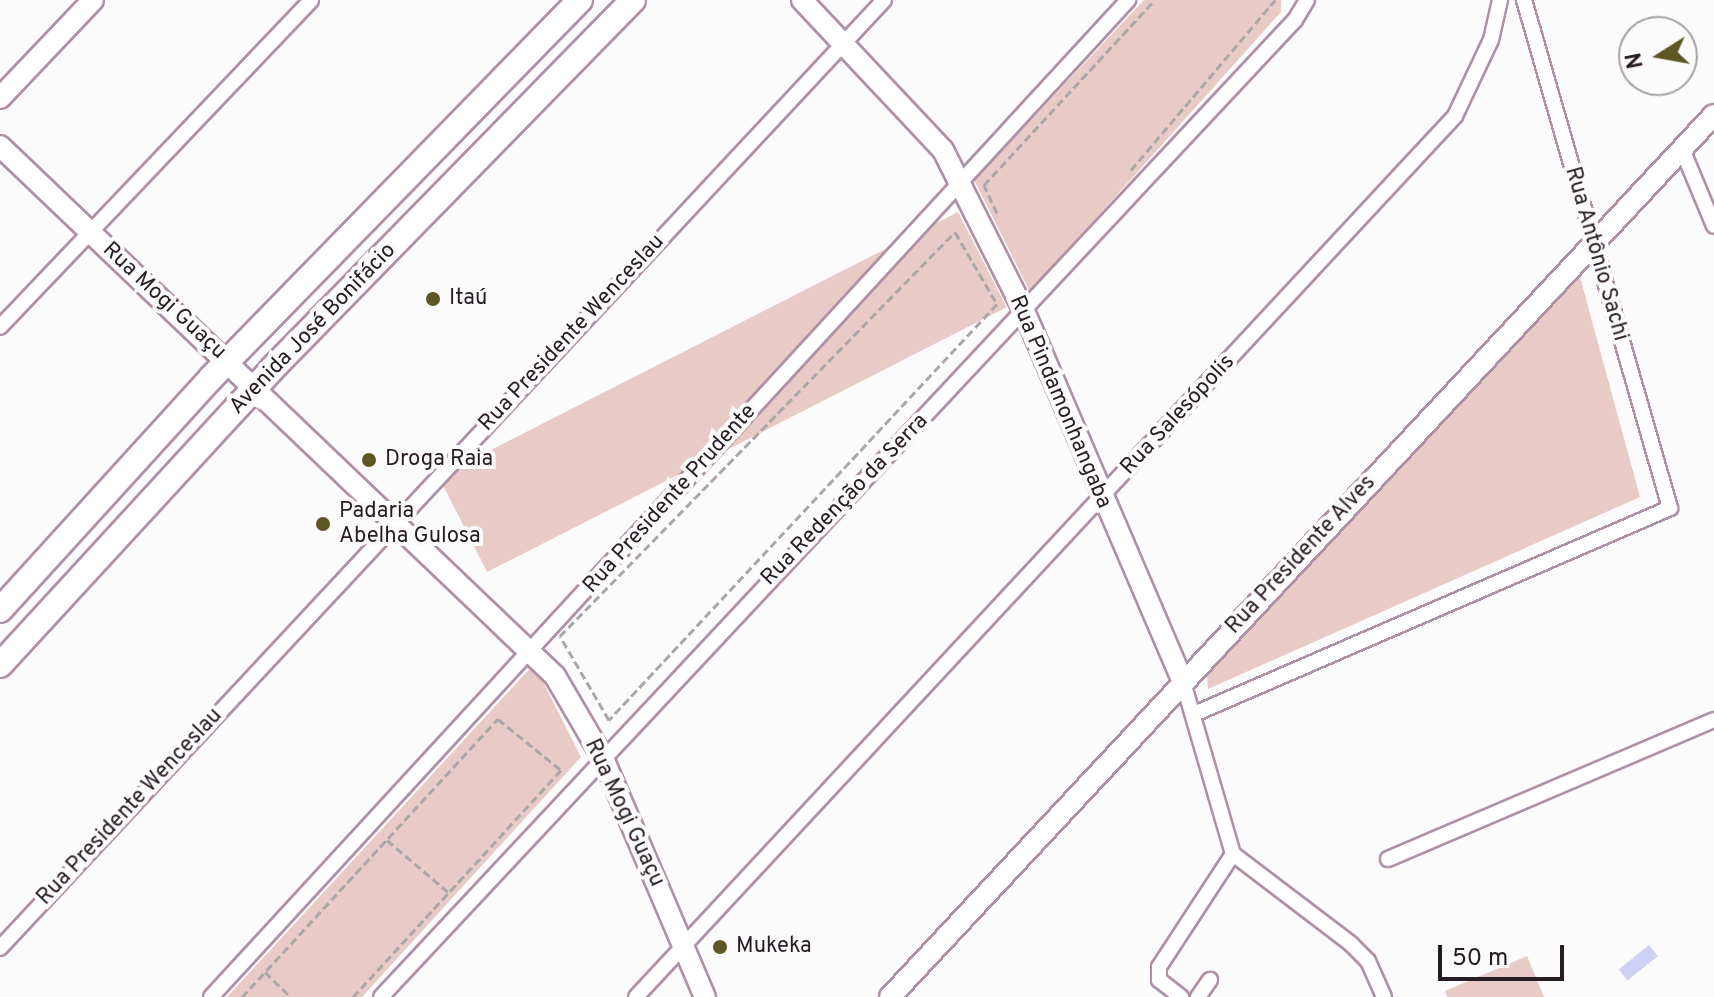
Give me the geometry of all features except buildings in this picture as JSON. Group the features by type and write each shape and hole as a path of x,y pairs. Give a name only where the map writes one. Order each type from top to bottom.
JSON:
{"main road":[{"name":"Avenida José Bonifácio","path":"0,610 228,361 580,0"},
{"name":"Avenida José Bonifácio","path":"0,665 255,387 633,0"}],"street":[{"path":"0,98 93,0"},
{"path":"0,327 311,0"},
{"name":"Rua Pindamonhangaba","path":"802,0 920,121 960,181 1024,311 1100,499 1183,682 1230,857"},
{"name":"Rua Presidente Wenceslau","path":"0,948 884,0"},
{"name":"Rua Presidente Prudente","path":"211,997 1128,0"},
{"name":"Rua Redenção da Serra","path":"381,997 1295,20 1306,0"},
{"name":"Rua Salesópolis","path":"636,997 1455,116 1487,52 1500,0"},
{"name":"Rua Antônio Sachi","path":"1194,714 1670,508 1524,0"},
{"name":"Rua Presidente Alves","path":"890,997 1714,115"},
{"name":"Rua Mogi Guaçu","path":"0,146 532,649 555,676 603,758 705,997"},
{"path":"1682,149 1714,226"},
{"path":"1388,859 1714,720"},
{"path":"1181,997 1162,986 1159,967 1230,857 1368,961 1384,997"},
{"path":"1198,997 1210,980"}],"path":[{"path":"997,214 984,185 1155,0"},
{"path":"1123,179 1275,0"},
{"path":"955,232 997,304 609,720 560,636 955,232"},
{"path":"242,997 498,719 561,770 353,997"},
{"path":"387,840 449,893"},
{"path":"265,972 291,997"}],"shaded area":[{"path":"1144,0 1281,0 1281,12 1030,292 974,180"},
{"path":"958,212 1007,307 487,572 439,477"},
{"path":"1580,277 1640,497 1208,689 1207,675"},
{"path":"534,664 581,757 362,997 227,997"},
{"path":"1527,956 1544,997 1447,997 1445,991"}],"water":[{"path":"1649,945 1658,956 1628,980 1619,970"}],"place":[{"name":"Itaú","path":"433,299"},
{"name":"Droga Raia","path":"369,460"},
{"name":"Padaria Abelha Gulosa","path":"323,524"},
{"name":"Mukeka","path":"720,947"}]}
